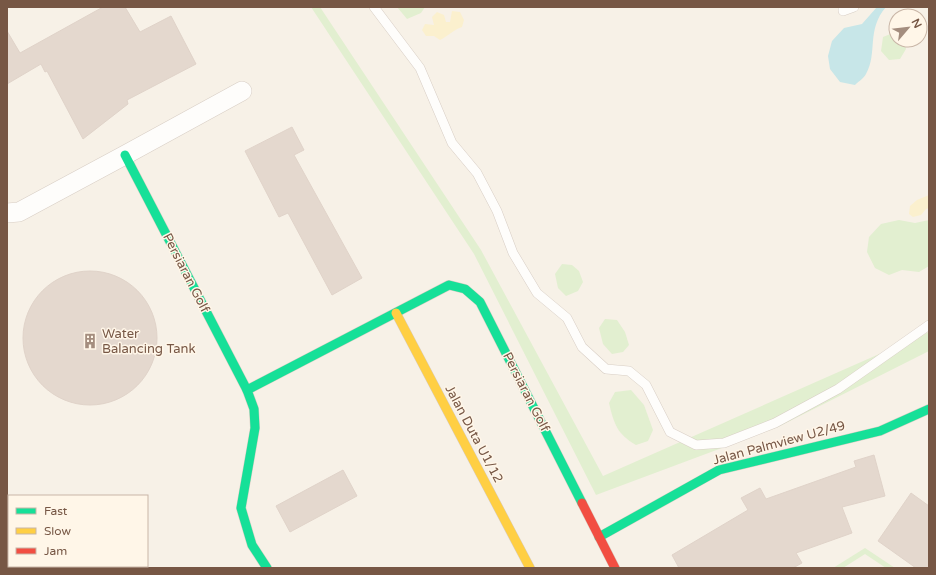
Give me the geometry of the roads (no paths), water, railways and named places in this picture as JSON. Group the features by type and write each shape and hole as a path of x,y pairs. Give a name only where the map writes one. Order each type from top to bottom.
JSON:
{"street":[{"path":"7,213 18,212 125,156 242,91"},
{"name":"Persiaran Golf","path":"125,156 247,390 254,409 255,428 241,508 252,545 267,568"},
{"name":"Persiaran Golf","path":"247,390 449,285 465,289 480,302 615,568"},
{"name":"Jalan Duta U1/12","path":"396,313 530,568"},
{"name":"Jalan Palmview U2/49","path":"599,537 719,470 880,430 929,409"}],"lane":[{"path":"374,7 420,68 452,143 477,173 497,211 513,253 537,293 567,318 582,347 606,369 629,370 646,385 670,432 696,445 724,443 775,423 838,389 929,325"},
{"path":"843,7 843,11 854,7"}],"water":[{"path":"877,7 886,7 876,24 871,58 866,74 855,85 840,82 830,69 828,56 832,41 844,28 862,24"}],"place":[{"name":"Water Balancing Tank","path":"90,341"}]}
